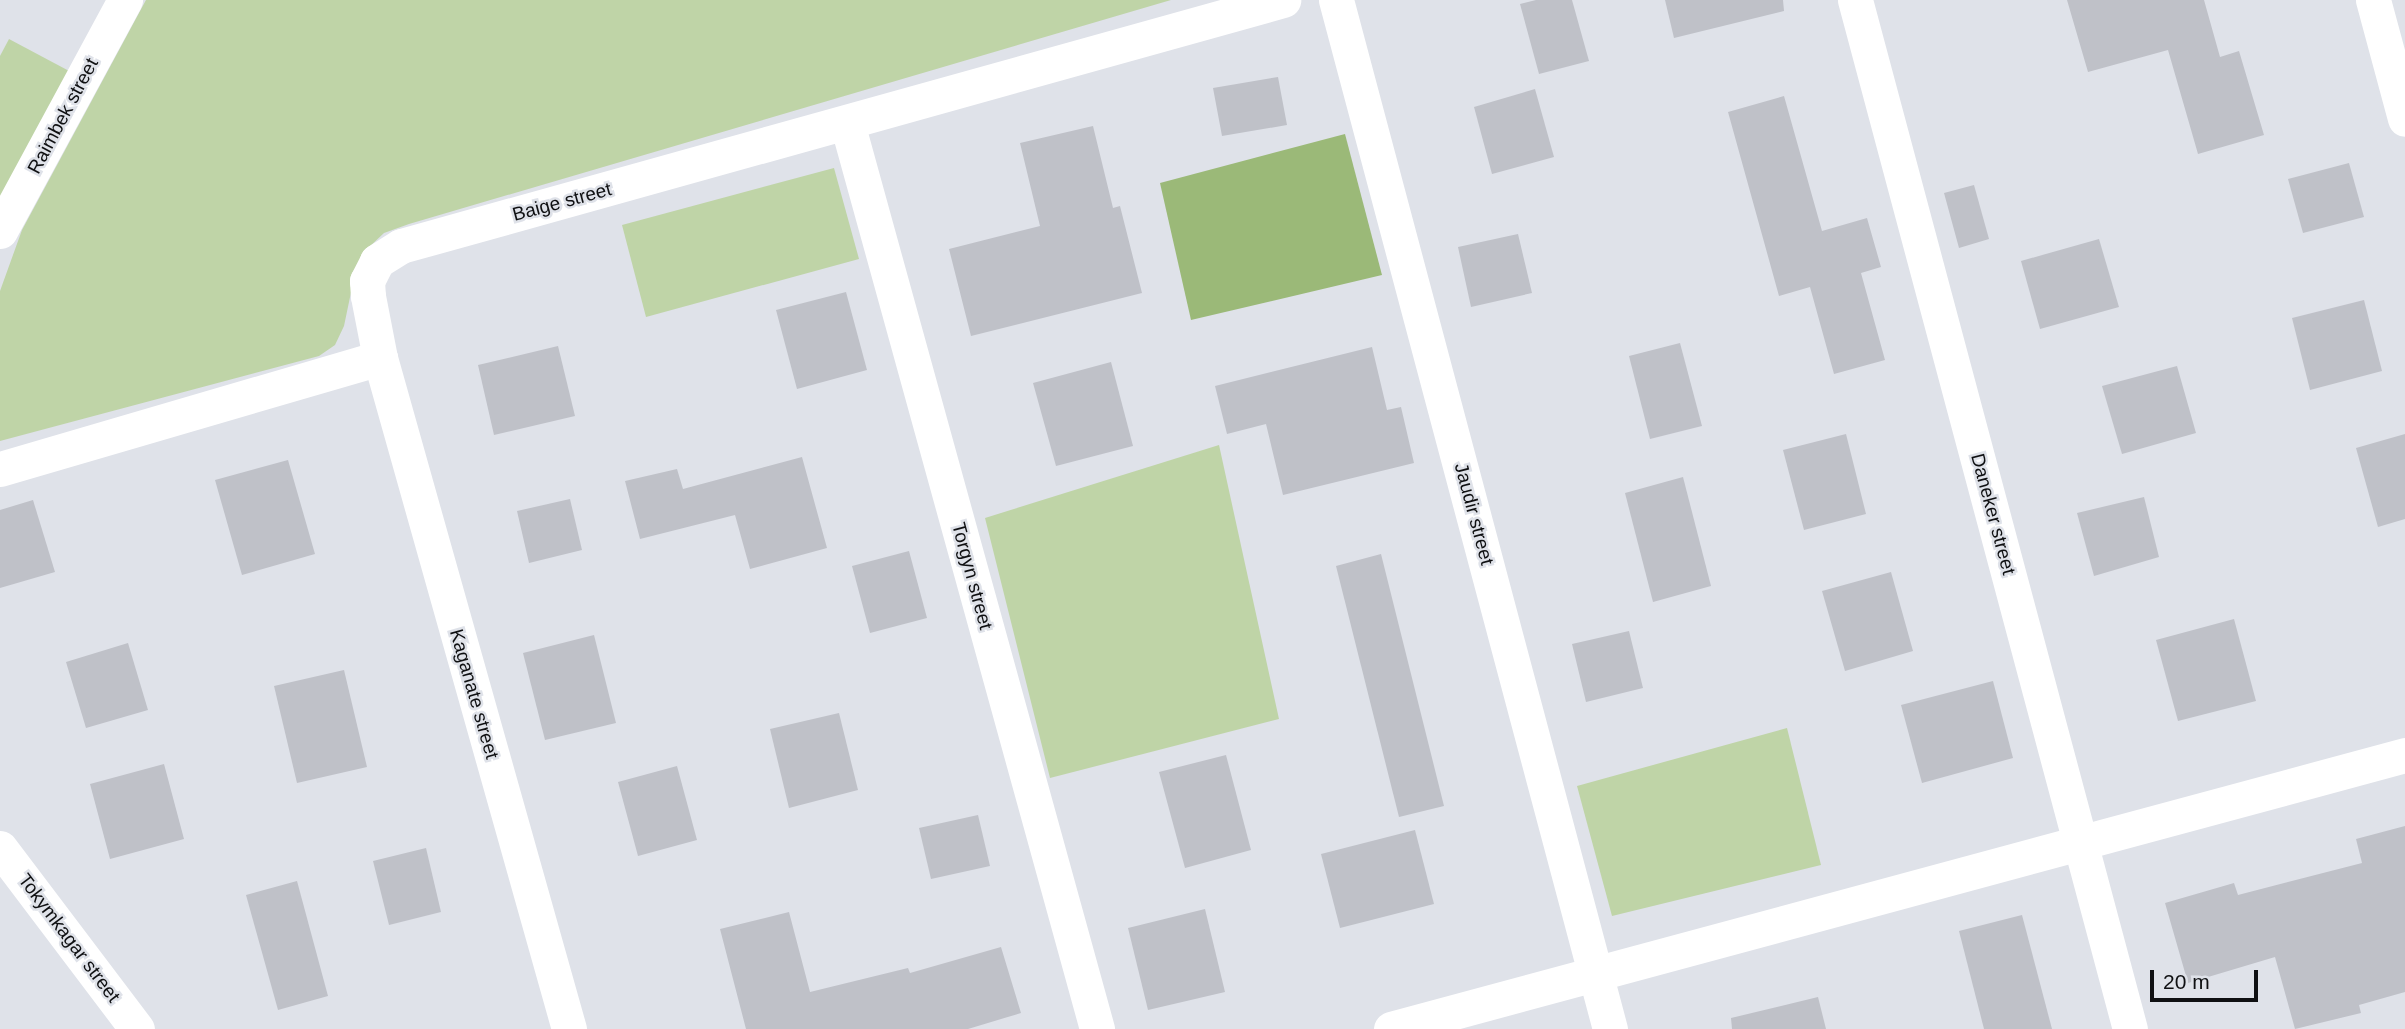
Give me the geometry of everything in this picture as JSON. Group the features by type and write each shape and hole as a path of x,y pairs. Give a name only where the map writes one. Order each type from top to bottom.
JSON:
{"street":[{"name":"Raimbek street","path":"0,231 125,0"},
{"name":"Baige street","path":"380,358 367,281 377,261 388,252 1283,0"},
{"name":"Jaudir street","path":"1336,0 1610,1029"},
{"name":"Daneker street","path":"1855,0 2130,1029"},
{"path":"2373,0 2405,119"},
{"name":"Torgyn street","path":"847,123 1097,1029"},
{"path":"0,469 380,358"},
{"name":"Kaganate street","path":"380,358 569,1029"},
{"path":"1391,1029 2405,755"},
{"name":"Tokymkagar street","path":"0,848 137,1029"}],"green space":[{"path":"146,0 1171,0 384,233 366,250 354,278 344,326 335,345 319,356 0,441 0,291 22,230"},
{"path":"9,39 71,72 0,200 0,56"},
{"path":"1345,134 1382,275 1191,320 1160,183"},
{"path":"834,168 859,259 646,317 622,225"},
{"path":"1219,445 1279,719 1050,778 985,518"},
{"path":"1787,728 1821,865 1612,916 1577,786"}],"building":[{"path":"1536,0 1572,0 1589,61 1539,74 1520,4"},
{"path":"1665,0 1783,0 1784,11 1674,38"},
{"path":"2067,0 2204,0 2220,57 2239,51 2264,135 2198,154 2168,50 2088,72"},
{"path":"1278,77 1287,125 1222,136 1213,88"},
{"path":"1535,89 1554,157 1492,174 1474,107"},
{"path":"1784,96 1822,231 1867,218 1881,267 1861,273 1885,360 1834,374 1810,287 1779,296 1728,112"},
{"path":"1093,126 1113,208 1120,206 1142,293 971,336 949,249 1040,226 1020,143"},
{"path":"2349,163 2364,217 2303,233 2288,179"},
{"path":"1974,185 1989,239 1959,248 1944,193"},
{"path":"1518,234 1532,293 1471,307 1458,247"},
{"path":"2099,239 2119,307 2040,329 2021,261"},
{"path":"846,292 867,370 797,389 776,310"},
{"path":"2364,300 2382,371 2310,390 2292,318"},
{"path":"1680,343 1702,426 1650,439 1629,356"},
{"path":"558,346 575,416 494,435 478,365"},
{"path":"1372,347 1387,410 1401,407 1414,463 1283,495 1266,424 1227,434 1215,386"},
{"path":"1111,362 1133,446 1056,466 1033,383"},
{"path":"2177,366 2196,433 2122,454 2102,386"},
{"path":"1846,434 1866,514 1804,530 1783,450"},
{"path":"2405,434 2405,519 2378,527 2356,448"},
{"path":"802,457 827,548 750,569 735,515 640,539 625,481 677,469 683,489"},
{"path":"288,460 315,554 242,575 215,480"},
{"path":"1683,477 1711,586 1653,602 1625,493"},
{"path":"2144,497 2159,557 2094,576 2077,513"},
{"path":"570,499 582,550 529,563 517,511"},
{"path":"33,500 55,572 0,588 0,510"},
{"path":"909,551 927,618 870,633 852,566"},
{"path":"1381,554 1444,806 1399,817 1336,566"},
{"path":"1891,572 1913,651 1845,671 1822,591"},
{"path":"2234,619 2256,701 2178,721 2156,640"},
{"path":"1629,631 1643,688 1586,702 1572,644"},
{"path":"594,635 616,723 545,740 523,653"},
{"path":"128,643 148,710 86,728 66,662"},
{"path":"344,670 367,767 297,783 274,686"},
{"path":"1993,681 2013,758 1922,783 1901,705"},
{"path":"839,713 858,790 789,808 770,729"},
{"path":"1226,755 1251,850 1185,868 1159,772"},
{"path":"164,764 184,839 110,859 90,784"},
{"path":"677,766 697,840 638,856 618,782"},
{"path":"978,815 990,866 931,879 919,828"},
{"path":"2405,826 2405,992 2359,1005 2361,1013 2295,1029 2275,957 2188,983 2165,903 2234,883 2238,895 2362,863 2356,839"},
{"path":"1415,830 1434,904 1340,928 1321,854"},
{"path":"426,848 441,912 389,925 373,861"},
{"path":"297,881 328,996 278,1010 246,895"},
{"path":"1205,909 1225,992 1148,1010 1128,928"},
{"path":"789,912 810,992 908,968 910,973 1001,947 1021,1013 968,1029 746,1029 720,929"},
{"path":"2022,915 2052,1029 1984,1029 1959,931"},
{"path":"1818,997 1826,1029 1732,1029 1731,1018"}]}
